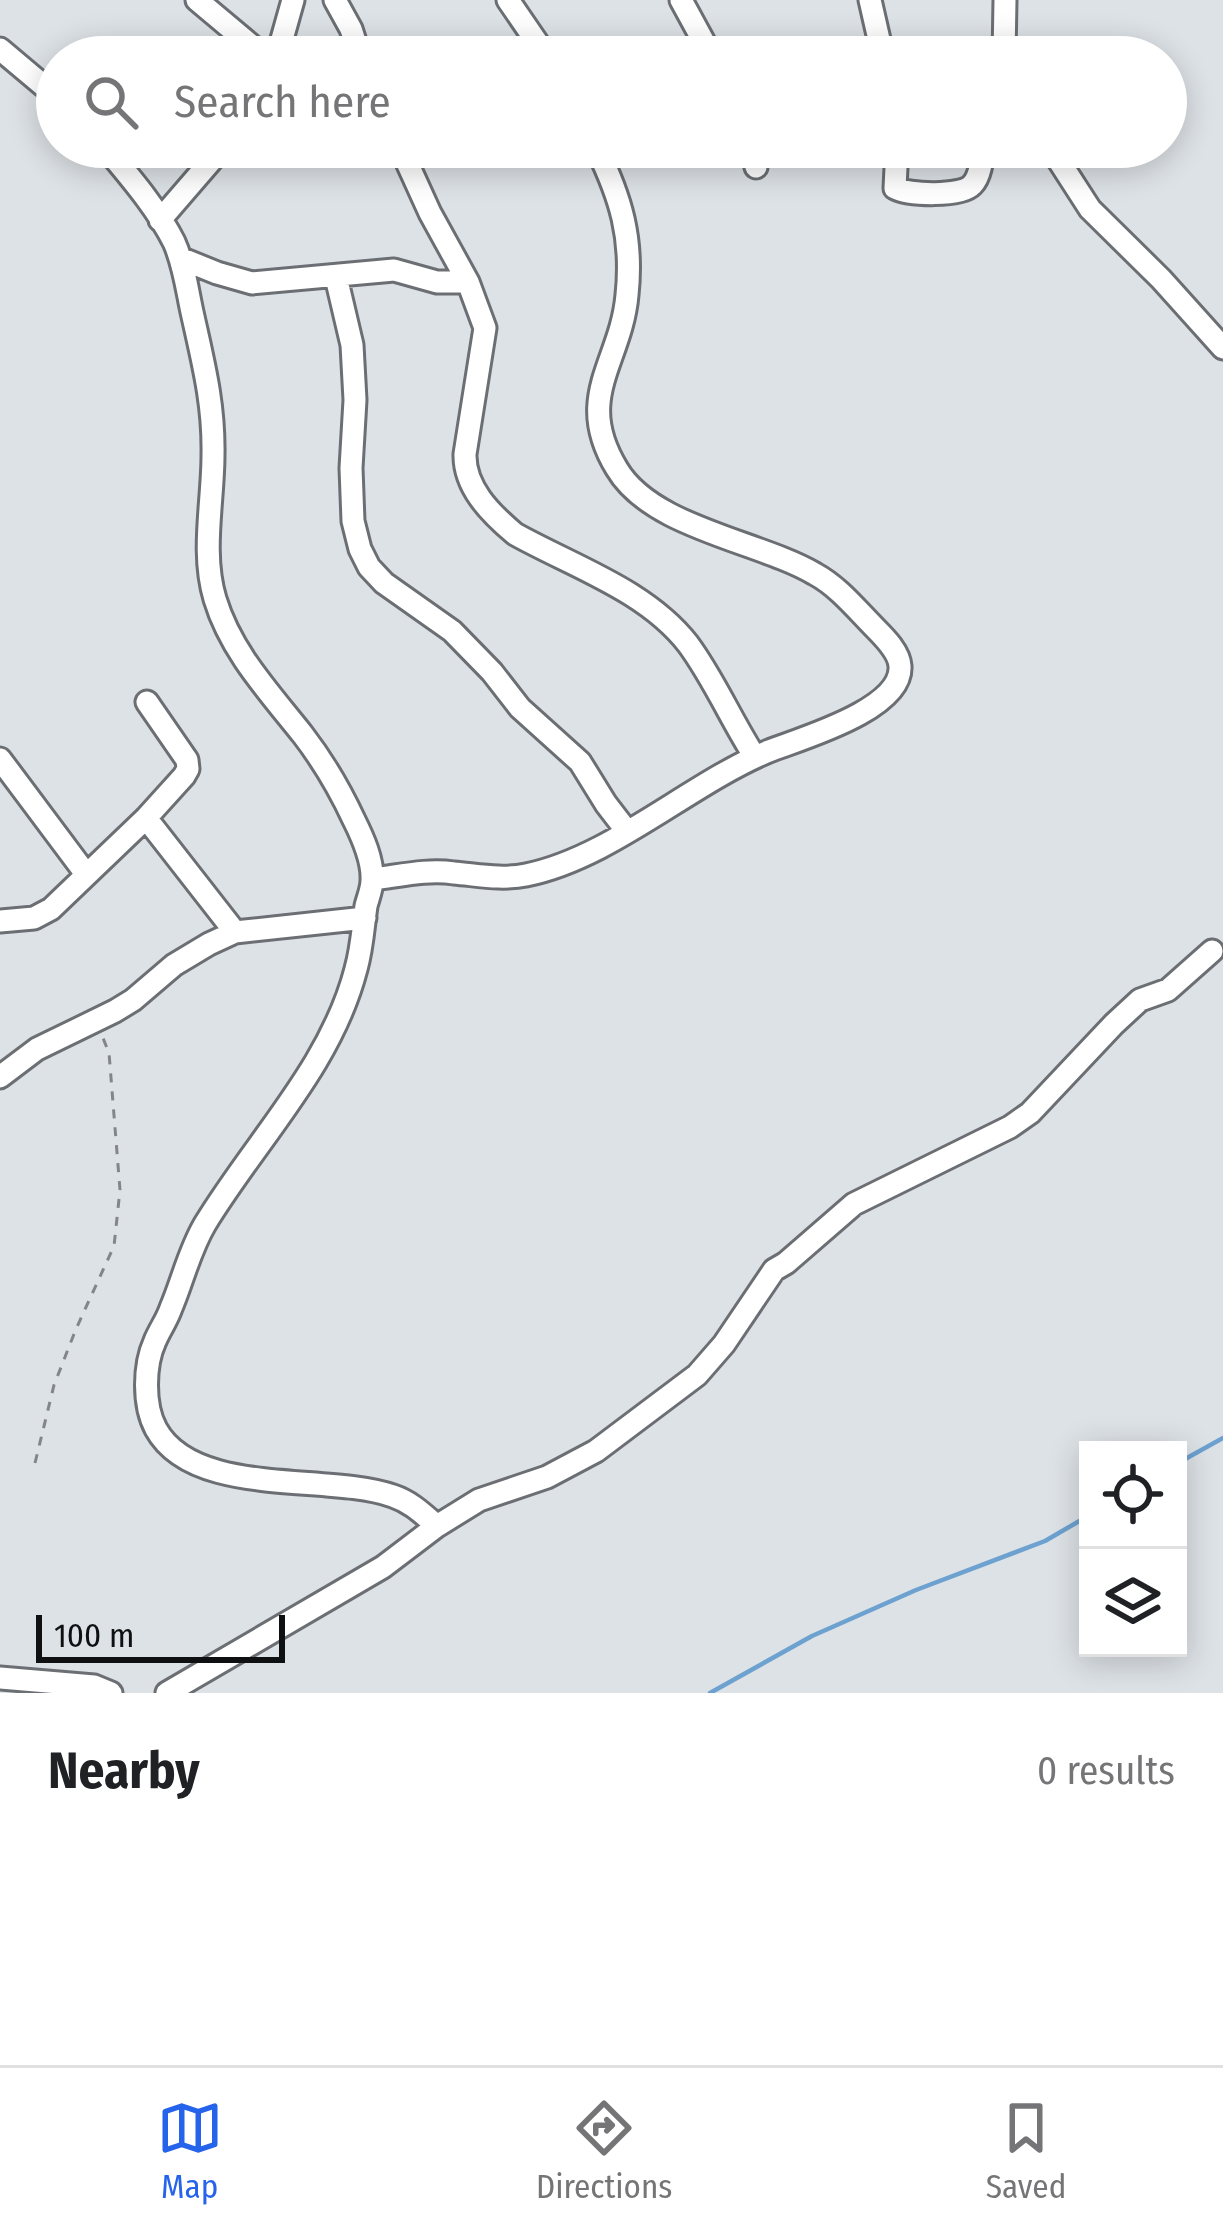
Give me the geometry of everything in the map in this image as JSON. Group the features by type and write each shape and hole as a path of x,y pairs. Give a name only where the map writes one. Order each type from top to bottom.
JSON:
{"street":[{"path":"197,0 240,36"},
{"path":"283,36 293,0"},
{"path":"335,0 353,36"},
{"path":"508,0 533,36"},
{"path":"681,0 701,36"},
{"path":"870,0 878,36"},
{"path":"1004,36 1005,0"},
{"path":"0,49 36,79"},
{"path":"121,168 160,220 181,258 214,414 207,556 214,597 261,684 329,771 365,842 373,879 343,1010 328,1042 202,1229 154,1343 147,1382 149,1404 157,1429 173,1448 216,1470 240,1478 376,1491 416,1507 437,1526"},
{"path":"160,220 205,168"},
{"path":"410,168 468,281 485,328 466,454 465,471 472,488 515,534 641,602 672,628 694,654 755,757"},
{"path":"373,879 436,872 493,878 525,875 592,851 755,757 856,716 891,689 900,671 882,634 818,575 697,527 630,487 616,469 603,440 597,405 627,301 630,247 606,168"},
{"path":"896,168 895,188 908,193 946,193 973,184 980,168"},
{"path":"1064,168 1090,208 1220,339"},
{"path":"181,258 252,283 394,270 437,282 468,281"},
{"path":"336,277 352,345 353,521 369,567 452,631 520,708 580,762 626,830"},
{"path":"0,921 34,918 51,909 146,818 188,770 187,760 147,703"},
{"path":"0,759 86,874"},
{"path":"146,818 235,932"},
{"path":"0,1077 38,1049 133,1000 175,965 235,932 365,918"},
{"path":"166,1693 383,1568 479,1500 547,1477 596,1450 697,1375 774,1270 854,1204 1030,1113 1140,1000 1168,990 1212,951"},
{"path":"0,1678 94,1686 111,1693"}],"path":[{"path":"35,1463 54,1385 114,1246 120,1190 109,1053 95,1020"}],"waterway":[{"path":"1187,1458 1223,1438"},
{"path":"710,1693 812,1636 1045,1541 1079,1521"}]}
